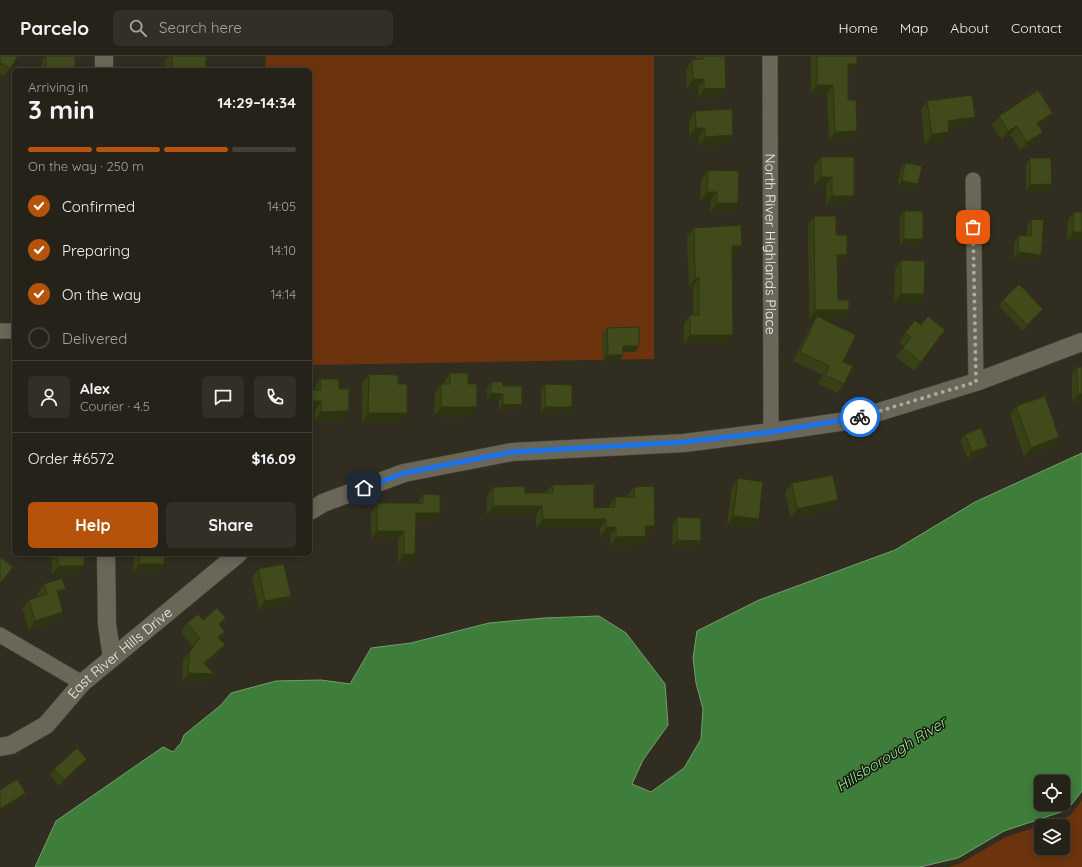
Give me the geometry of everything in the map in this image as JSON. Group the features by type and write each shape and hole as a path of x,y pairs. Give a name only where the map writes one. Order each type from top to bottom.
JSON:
{"street":[{"path":"104,56 104,68"},
{"name":"North River Highlands Place","path":"770,56 771,432"},
{"path":"972,180 976,382"},
{"path":"0,331 12,331"},
{"path":"312,510 322,503 404,473 512,452 684,442 771,432 852,420 976,382 1082,342"},
{"path":"106,556 107,624 112,658"},
{"name":"East River Hills Drive","path":"0,747 11,745 46,725 82,683 236,556"},
{"path":"0,635 82,683"}],"shaded area":[{"path":"266,56 654,56 654,359 312,365 312,68 265,68"},
{"path":"1082,800 1082,867 948,867 959,864 1006,837 1034,828 1034,855 1070,855 1070,819 1061,819 1070,816"}],"water":[{"name":"Hillsborough River","path":"1082,453 1082,791 1070,806 1070,775 1034,775 1034,811 1064,811 1040,819 1034,819 1034,821 1004,831 958,858 920,867 35,867 56,821 163,747 173,752 181,743 184,735 221,705 231,693 276,681 321,680 350,684 371,648 411,643 489,623 544,618 599,616 626,633 665,684 668,725 643,760 632,784 651,792 684,768 701,739 703,709 696,683 693,658 697,631 759,600 895,550 975,502"}],"building":[{"path":"0,56 18,56 10,69 1,63 0,65"},
{"path":"46,56 75,56 75,68 46,68"},
{"path":"172,56 206,56 206,68 172,68"},
{"path":"703,56 725,56 726,88 704,89 704,79 693,79 692,60 703,59"},
{"path":"817,56 857,56 857,64 848,64 848,100 856,100 857,131 835,132 833,85 817,85"},
{"path":"1038,90 1053,113 1037,123 1043,132 1027,142 1017,126 1008,131 999,116"},
{"path":"972,95 975,117 948,121 949,132 932,134 927,101"},
{"path":"732,109 733,135 705,137 705,128 696,128 695,111"},
{"path":"821,157 854,157 854,196 832,196 832,177 821,177"},
{"path":"1030,158 1051,158 1052,184 1030,185"},
{"path":"905,163 922,166 918,184 902,181"},
{"path":"708,170 739,171 738,203 717,203 717,192 707,192"},
{"path":"904,211 923,211 923,239 904,239"},
{"path":"1074,212 1082,212 1082,232 1073,232"},
{"path":"814,216 836,216 836,235 847,235 847,255 837,255 838,300 849,300 849,310 815,310"},
{"path":"1032,219 1044,220 1041,255 1018,252 1019,235 1031,236"},
{"path":"741,225 742,246 732,246 733,335 690,335 690,315 699,315 699,277 695,278 694,228"},
{"path":"901,260 925,261 924,294 901,294"},
{"path":"1019,284 1043,309 1027,325 1003,300"},
{"path":"817,316 856,335 843,362 853,366 844,384 825,375 829,366 800,352"},
{"path":"928,316 945,330 921,362 903,348 911,337 905,333 915,320 921,325"},
{"path":"639,327 639,346 623,346 623,355 608,355 607,328"},
{"path":"1077,367 1082,367 1082,394 1078,394"},
{"path":"450,373 468,373 468,384 477,384 477,407 441,407 441,384 450,384"},
{"path":"369,374 398,375 398,384 407,384 407,413 368,413"},
{"path":"320,379 339,379 339,389 349,389 349,411 321,412 321,401 312,401 312,390 321,390"},
{"path":"491,382 503,382 503,386 522,386 522,405 503,404 503,394 491,393"},
{"path":"545,384 572,385 572,407 545,407"},
{"path":"1045,396 1059,437 1031,448 1016,406"},
{"path":"981,428 988,446 972,452 965,434"},
{"path":"833,475 838,500 797,509 792,483"},
{"path":"738,478 763,482 759,519 733,516"},
{"path":"594,484 594,508 615,507 615,497 635,497 634,487 654,486 655,526 645,526 646,536 616,537 616,527 606,528 606,519 543,519 542,506 493,506 493,487 525,486 525,493 553,493 552,485"},
{"path":"423,494 440,495 440,513 416,513 415,554 404,554 404,531 377,531 377,503 423,503"},
{"path":"677,517 701,518 701,541 677,540"},
{"path":"58,556 84,556 84,566 58,566"},
{"path":"140,556 164,556 164,564 139,564"},
{"path":"0,557 13,567 0,584"},
{"path":"284,564 291,596 265,601 258,569"},
{"path":"62,578 66,589 57,591 63,612 35,621 29,600 47,594 44,584"},
{"path":"217,608 226,618 219,624 225,632 218,637 225,645 204,663 214,674 188,673 190,651 200,638 187,623 198,614 203,620"},
{"path":"77,748 87,759 64,780 54,769"},
{"path":"17,779 26,793 0,809 0,790"}],"way so far":[{"path":"860,417 976,382 973,227"}],"route":[{"path":"364,488 404,473 512,452 684,442 771,432 852,420 860,417"}]}
